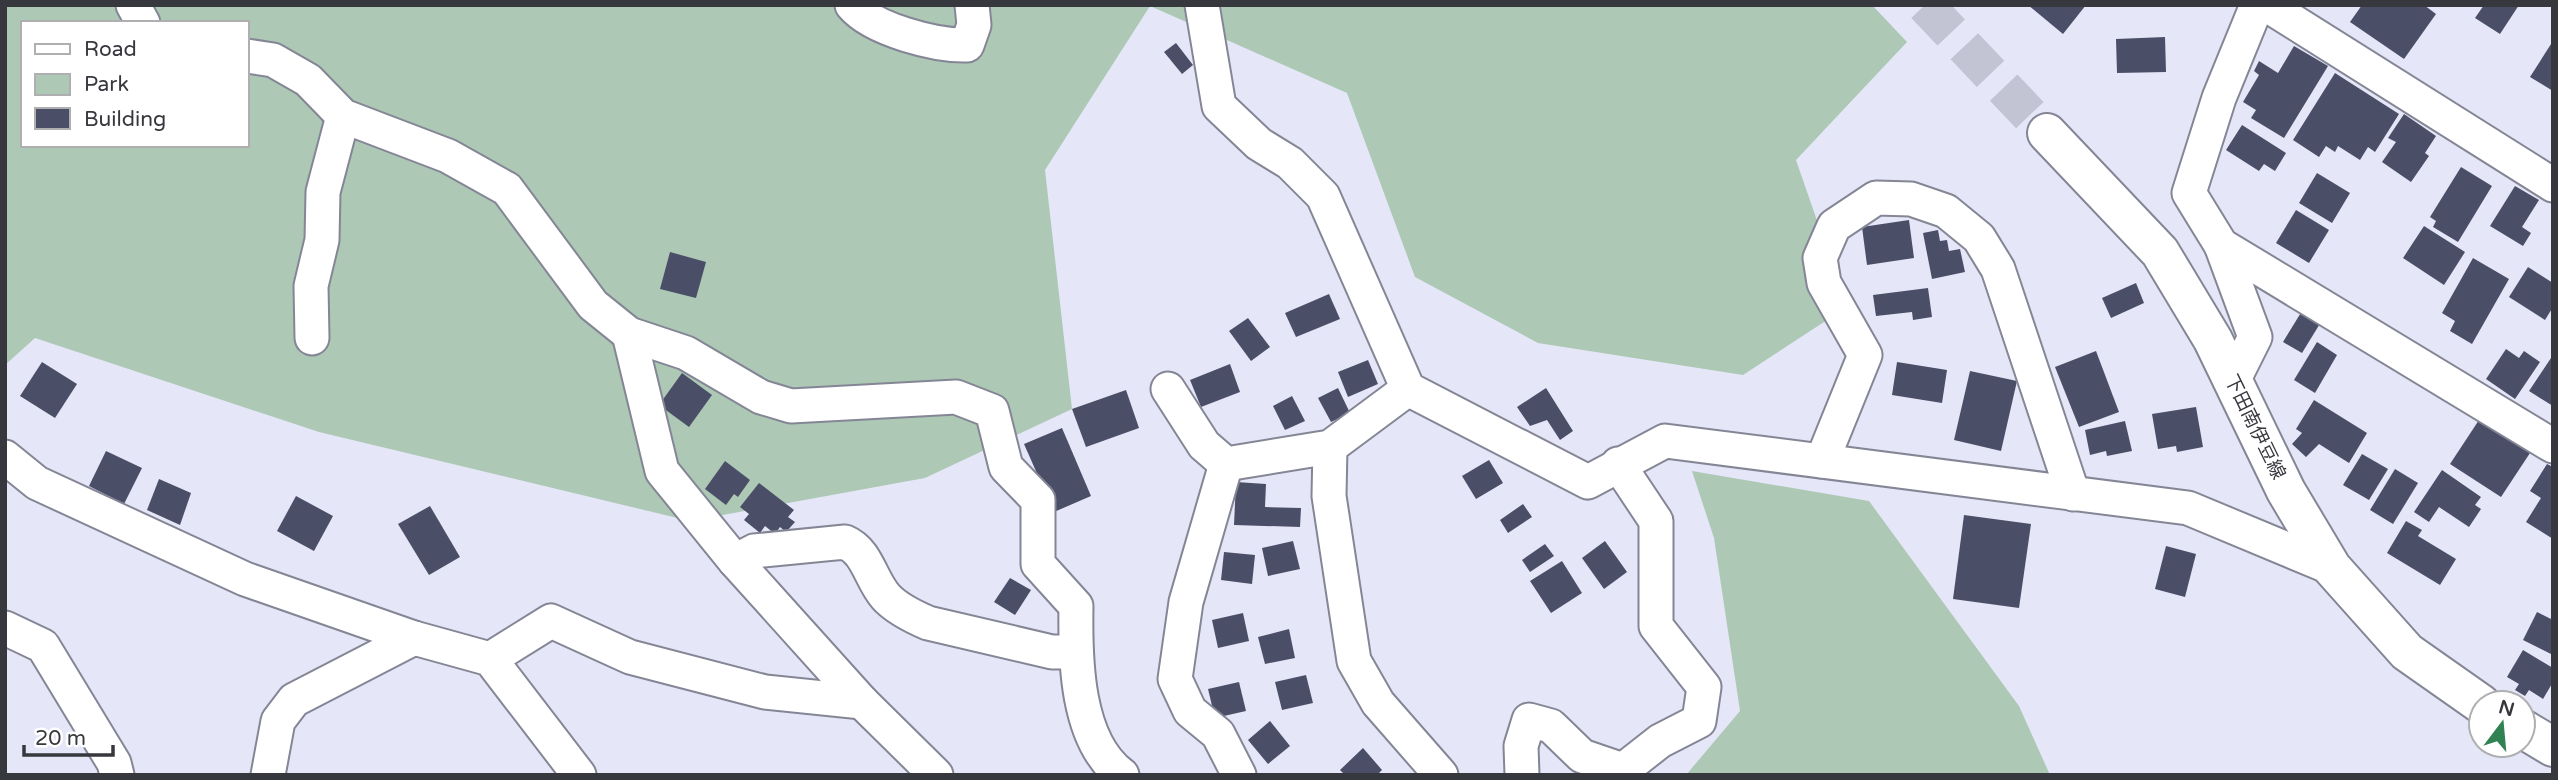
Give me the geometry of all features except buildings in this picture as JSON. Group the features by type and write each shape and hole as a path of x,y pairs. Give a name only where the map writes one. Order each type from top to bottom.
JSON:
{"main road":[{"name":"下田南伊豆線","path":"2047,133 2160,252 2213,340 2286,491 2332,568 2407,652 2467,694"},
{"path":"2537,737 2553,747"}],"street":[{"path":"133,5 142,21"},
{"path":"852,5 858,13 888,27 943,46 967,46 974,25 972,5"},
{"path":"1202,5 1219,106 1259,144 1290,163 1323,196 1408,389 1588,482 1665,441 2188,508 2332,568"},
{"path":"2233,382 2255,337 2221,245 2189,193 2219,98 2257,5"},
{"path":"2267,5 2553,185"},
{"path":"248,57 273,60 308,80 343,116 448,156 507,189 593,305 629,334 686,353 761,397 791,406 956,397 992,411 1006,467 1038,500 1038,564 1076,606 1075,652 1090,735 1110,765 1122,775"},
{"path":"312,338 311,286 322,240 323,192 343,116"},
{"path":"1822,461 1865,355 1824,283 1820,258 1834,226 1876,198 1911,199 1946,211 1971,231 1979,238 1998,269 2073,494"},
{"path":"2221,245 2553,446"},
{"path":"629,334 662,471 735,561 862,702 936,775"},
{"path":"1168,389 1204,445 1226,464"},
{"path":"1226,464 1330,447 1408,389"},
{"path":"1330,447 1329,496 1354,661 1378,703 1441,775"},
{"path":"5,457 37,483 245,579 414,638 490,659 579,775"},
{"path":"1226,464 1186,602 1175,679 1190,710 1218,734 1239,775"},
{"path":"1522,775 1521,746 1529,720 1551,726 1582,756 1623,770 1660,741 1699,721 1704,687 1656,626 1656,521 1618,464"},
{"path":"735,561 754,551 845,542 857,547 886,597 909,615 928,623 1052,652 1075,652"},
{"path":"490,659 551,621 629,657 751,689 862,702"},
{"path":"5,628 43,646 110,771"},
{"path":"268,775 278,721 294,700 414,638"}],"green space":[{"path":"5,5 1872,5 1907,42 1796,160 1847,307 1743,375 1538,343 1415,277 1347,93 1150,6 1045,170 1072,409 925,478 690,521 319,432 35,338 5,365"},
{"path":"1692,471 1869,501 2019,706 2050,775 1686,775 1740,711 1714,538"}],"tunnel":[{"path":"1925,5 2047,133"}]}
